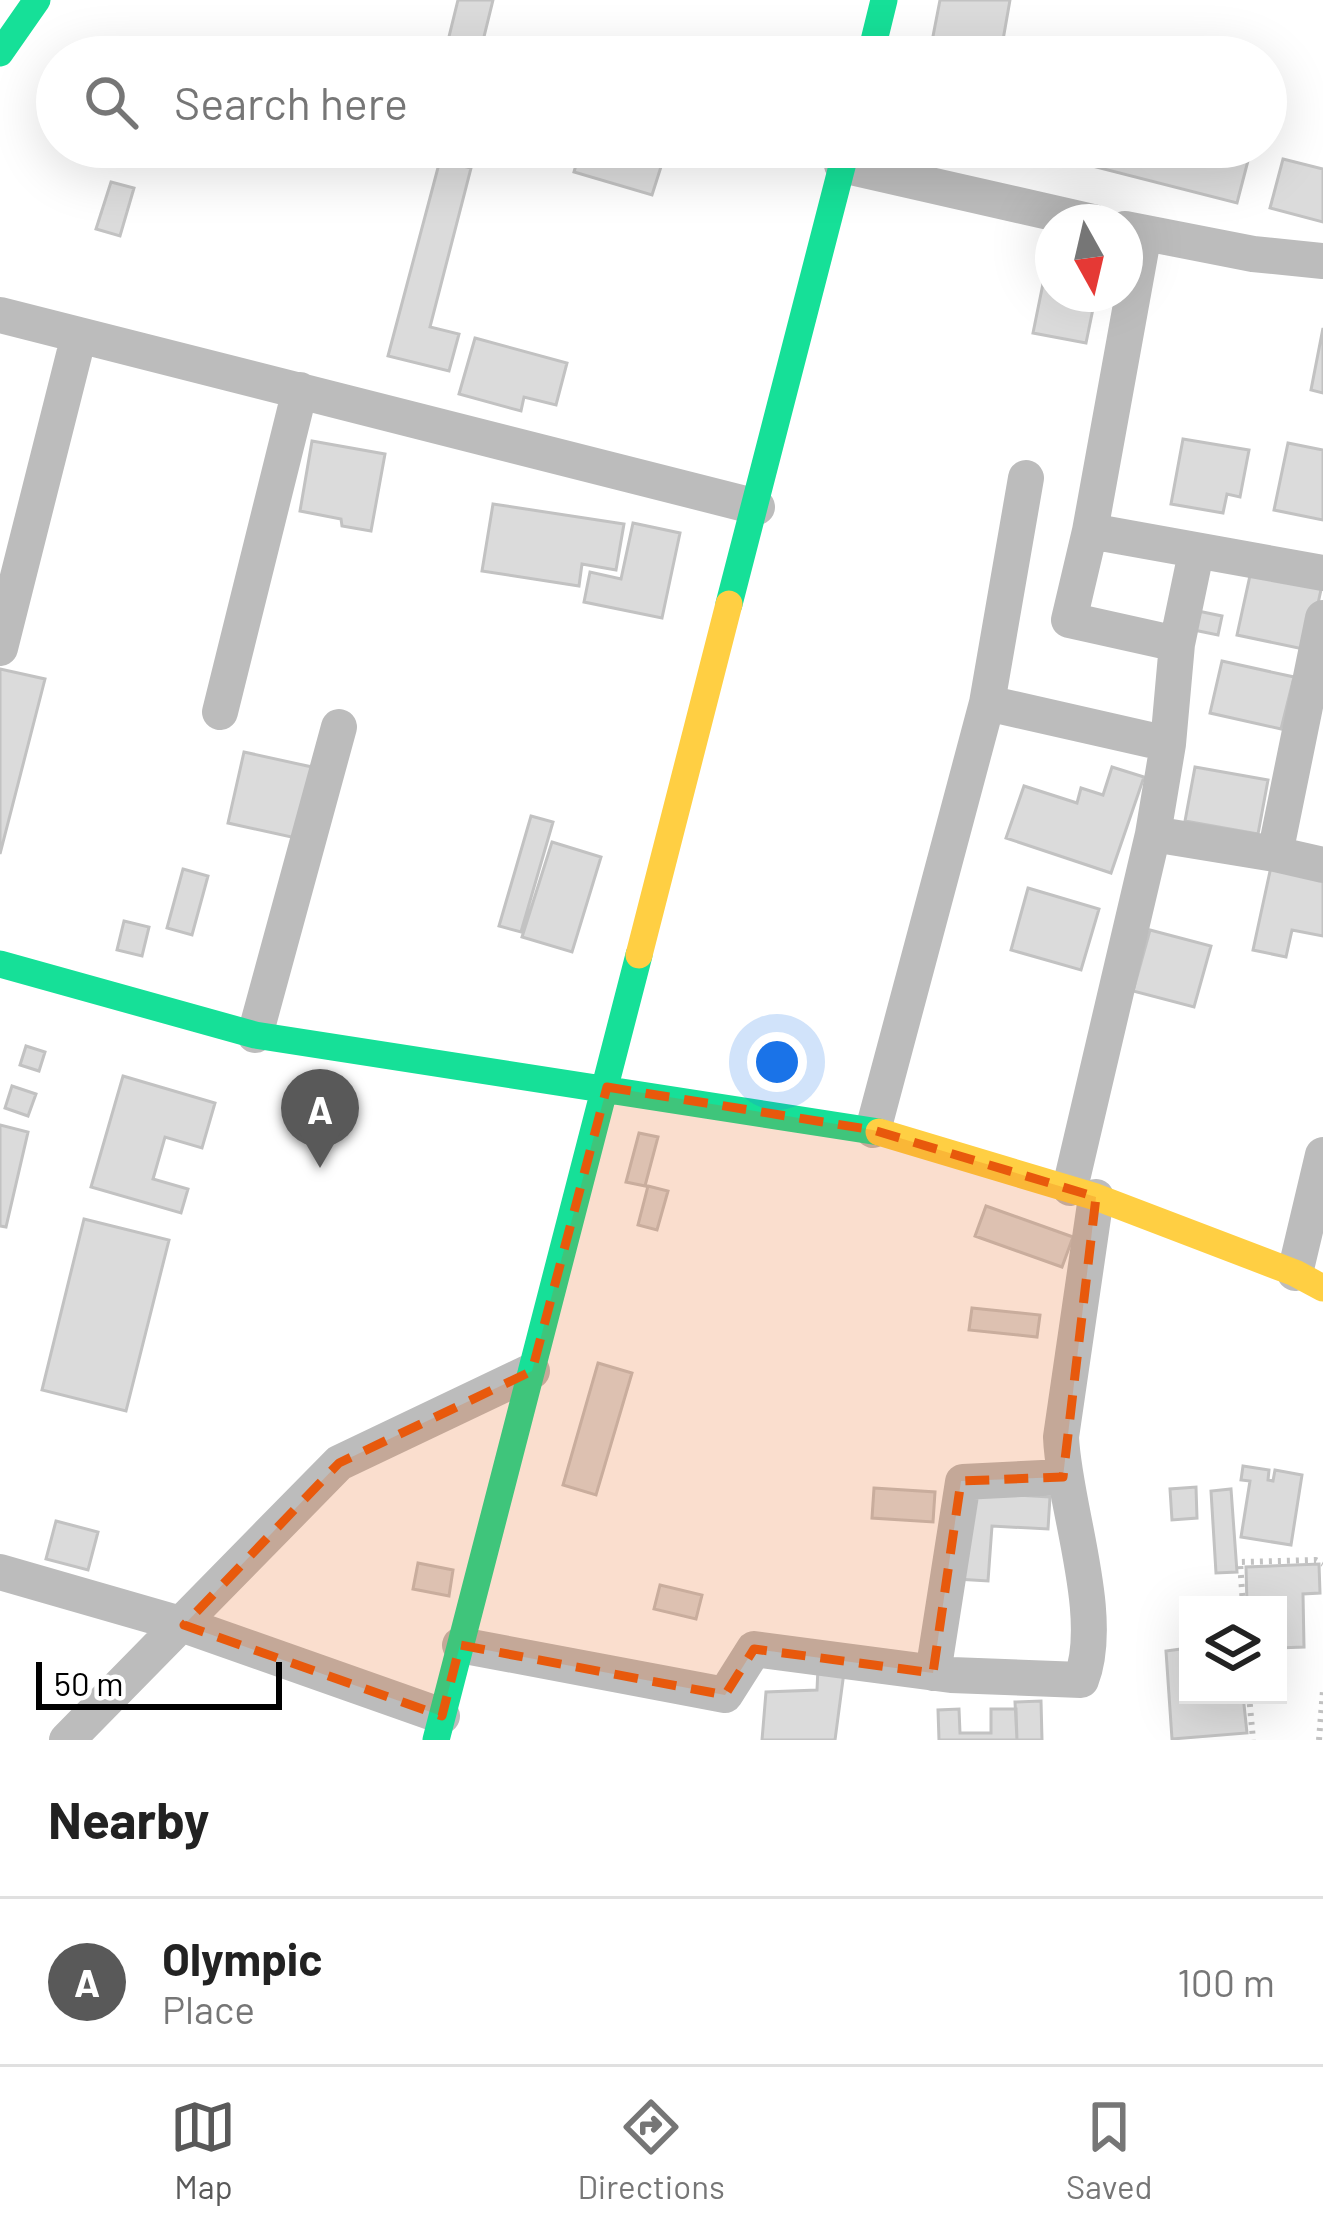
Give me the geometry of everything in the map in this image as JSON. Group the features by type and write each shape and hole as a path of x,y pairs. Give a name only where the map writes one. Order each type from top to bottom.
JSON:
{"main road":[{"path":"0,53 37,0"},
{"path":"875,36 884,0"},
{"path":"439,1728 842,168"},
{"path":"0,964 255,1035 873,1130 1083,1192 1309,1280"}],"street":[{"path":"890,168 1035,206"},
{"path":"1143,233 1253,254 1323,261"},
{"path":"1069,620 1090,531 1122,312"},
{"path":"0,315 757,507"},
{"path":"0,648 80,335"},
{"path":"220,712 300,390"},
{"path":"873,1130 987,704 1026,478"},
{"path":"1090,531 1323,573"},
{"path":"460,1645 725,1695 754,1649 933,1672 1081,1680 1086,1590 1063,1477 1061,1437 1083,1192 1153,834 1168,744 1177,644 1196,553"},
{"path":"1007,604 1177,644"},
{"path":"1275,854 1309,759 1323,618"},
{"path":"987,704 1168,744"},
{"path":"255,1035 339,727"},
{"path":"1153,834 1323,865"},
{"path":"1309,1280 1323,1155"},
{"path":"67,1740 339,1463 532,1371"},
{"path":"933,1672 963,1482 1063,1477"},
{"path":"0,1572 184,1625 439,1728"}],"path":[{"path":"1242,1596 1240,1562 1316,1560 1323,1564"},
{"path":"1319,1740 1323,1690"},
{"path":"1251,1704 1253,1740"}],"highlighted area":[{"path":"607,1087 873,1130 1096,1197 1063,1477 961,1481 933,1673 754,1649 725,1695 460,1645 442,1716 184,1625 339,1463 532,1371"}],"building":[{"path":"458,0 493,0 484,36 449,36"},
{"path":"940,0 1010,0 1004,36 933,36"},
{"path":"1287,160 1323,169 1323,222 1270,208"},
{"path":"438,168 471,168 430,327 459,334 449,371 388,356"},
{"path":"575,168 661,168 652,195 574,172"},
{"path":"1100,168 1246,168 1237,203"},
{"path":"111,182 134,188 120,236 96,229"},
{"path":"1037,312 1092,312 1086,343 1033,333"},
{"path":"1323,328 1323,393 1311,390"},
{"path":"475,338 567,363 556,405 524,397 521,411 459,394"},
{"path":"1183,439 1249,450 1240,497 1227,494 1223,513 1171,504"},
{"path":"312,441 385,454 371,531 300,511"},
{"path":"1288,443 1323,450 1323,520 1274,510"},
{"path":"493,504 624,524 616,570 582,564 579,586 482,571"},
{"path":"633,523 680,533 662,618 584,602 590,572 621,579"},
{"path":"1251,571 1322,585 1308,650 1237,635"},
{"path":"1193,610 1222,616 1218,635 1189,629"},
{"path":"1222,661 1294,677 1281,729 1210,713"},
{"path":"0,669 45,679 0,854"},
{"path":"244,752 312,767 296,838 228,823"},
{"path":"1112,767 1144,777 1111,873 1006,838 1024,786 1077,803 1081,788 1103,795"},
{"path":"1195,767 1268,780 1258,834 1185,821"},
{"path":"531,816 553,822 521,932 499,926"},
{"path":"552,842 601,857 572,952 522,937"},
{"path":"1272,862 1323,873 1323,936 1292,930 1286,957 1253,950"},
{"path":"183,869 208,876 192,935 167,928"},
{"path":"1028,888 1099,909 1081,970 1011,950"},
{"path":"124,921 149,927 142,956 117,950"},
{"path":"1150,930 1211,946 1194,1007 1133,991"},
{"path":"26,1046 45,1052 39,1071 20,1065"},
{"path":"123,1076 215,1103 202,1148 165,1137 153,1179 188,1189 181,1213 91,1187"},
{"path":"12,1086 36,1094 28,1116 5,1108"},
{"path":"0,1125 28,1132 6,1227 0,1226"},
{"path":"639,1133 658,1137 645,1186 626,1182"},
{"path":"648,1186 668,1191 657,1230 638,1225"},
{"path":"986,1206 1073,1237 1062,1267 975,1236"},
{"path":"84,1219 169,1240 126,1411 42,1390"},
{"path":"972,1308 1040,1315 1037,1337 969,1330"},
{"path":"598,1363 632,1373 596,1495 563,1485"},
{"path":"1243,1466 1269,1470 1268,1480 1273,1481 1275,1470 1302,1475 1291,1545 1241,1537 1250,1481 1241,1480"},
{"path":"1196,1487 1197,1518 1172,1520 1170,1489"},
{"path":"874,1488 935,1492 933,1522 872,1518"},
{"path":"1231,1489 1237,1572 1216,1573 1211,1491"},
{"path":"963,1492 1050,1497 1048,1529 992,1526 988,1581 957,1579"},
{"path":"56,1521 98,1532 88,1570 46,1559"},
{"path":"418,1563 453,1570 449,1596 413,1589"},
{"path":"1319,1564 1320,1593 1303,1594 1304,1647 1287,1648 1287,1596 1247,1596 1246,1567"},
{"path":"660,1585 702,1595 696,1619 654,1609"},
{"path":"1179,1649 1179,1704 1244,1704 1247,1733 1172,1739 1166,1651"},
{"path":"818,1668 844,1672 835,1740 762,1740 766,1692 817,1690"},
{"path":"1041,1701 1042,1740 1017,1740 1015,1702"},
{"path":"959,1709 960,1733 991,1733 991,1709 1016,1709 1017,1740 939,1740 938,1710"}],"traffic: fast":[{"path":"0,53 37,0"},
{"path":"875,36 884,0"},
{"path":"729,604 842,168"},
{"path":"436,1740 639,955"},
{"path":"0,964 255,1035 879,1132"}],"traffic: slow":[{"path":"639,955 729,604"},
{"path":"879,1132 1096,1197 1323,1288"}],"place":[{"name":"Olympic","path":"320,1168"}]}
